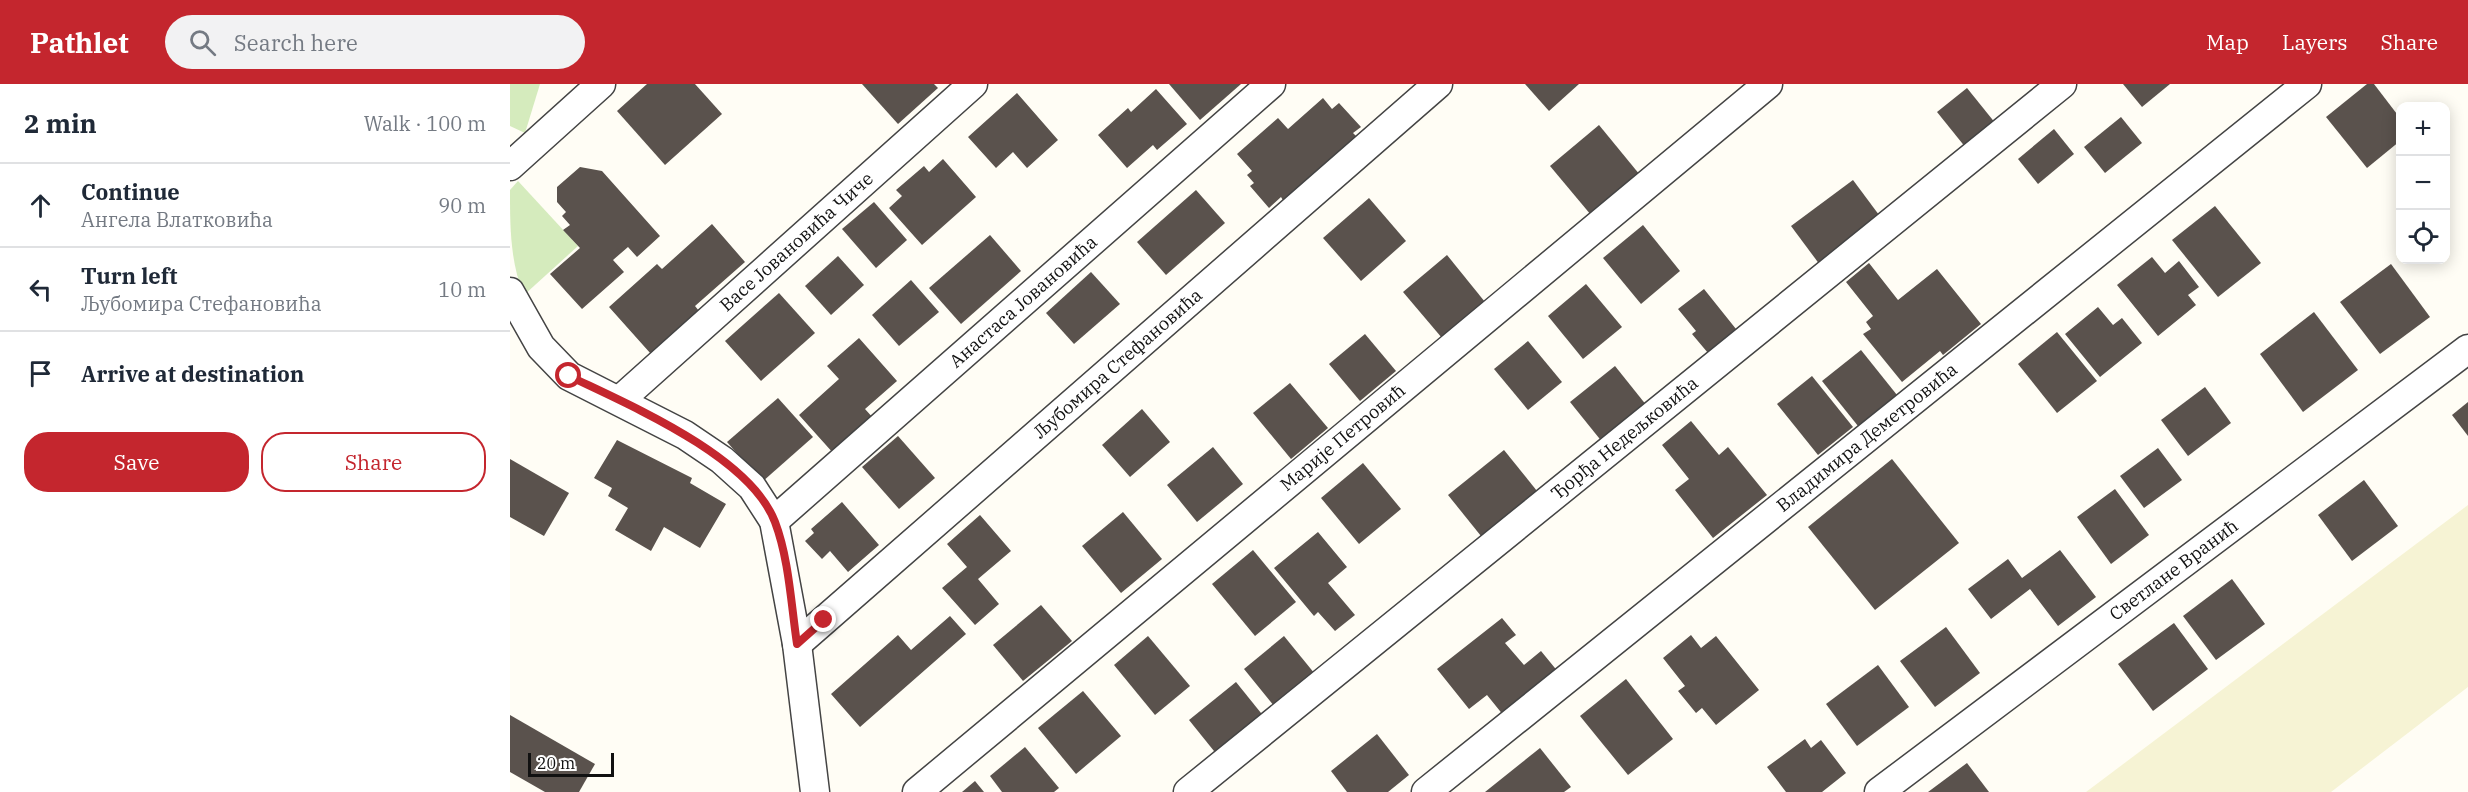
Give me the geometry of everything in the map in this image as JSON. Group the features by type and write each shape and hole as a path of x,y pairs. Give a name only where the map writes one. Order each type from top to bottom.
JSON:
{"street":[{"path":"510,166 601,84"},
{"name":"Васе Јовановића Чиче","path":"620,400 973,84"},
{"name":"Анастаса Јовановића","path":"774,521 1271,84"},
{"name":"Љубомира Стефановића","path":"797,644 1438,84"},
{"name":"Марије Петровић","path":"917,792 1768,84"},
{"name":"Ђорђа Недељковића","path":"1188,792 2062,84"},
{"name":"Владимира Деметровића","path":"1426,792 2307,84"},
{"path":"510,292 541,347 569,376 685,435 722,460 752,487 774,521 797,644 815,792"},
{"name":"Светлане Вранић","path":"1880,792 2468,348"}],"shaded area":[{"path":"2468,505 2468,687 2331,792 2086,792"}],"green space":[{"path":"510,84 540,84 525,133 510,126"},
{"path":"518,181 578,246 524,295 513,257 511,230 510,190"}],"building":[{"path":"647,84 695,84 722,114 665,165 617,111"},
{"path":"862,84 934,84 938,88 898,124"},
{"path":"1169,84 1241,84 1200,120"},
{"path":"1525,84 1579,84 1549,111"},
{"path":"2123,84 2170,84 2142,107"},
{"path":"2367,84 2374,84 2396,113 2396,144 2367,168 2326,117"},
{"path":"1967,88 1996,124 1966,148 1937,112"},
{"path":"1156,89 1187,124 1157,150 1153,145 1127,168 1098,135 1128,108 1131,112"},
{"path":"1017,93 1058,140 1027,168 1013,152 996,168 968,137"},
{"path":"1323,98 1332,109 1339,103 1361,127 1353,133 1357,137 1284,202 1281,197 1269,208 1250,186 1254,183 1247,175 1252,171 1237,154 1278,118 1288,129"},
{"path":"2121,117 2142,143 2105,173 2084,147"},
{"path":"1599,125 1640,175 1591,215 1550,166"},
{"path":"2054,129 2074,154 2038,184 2018,159"},
{"path":"943,159 976,197 922,245 889,208 902,196 896,190 924,166 929,172"},
{"path":"580,167 602,171 660,236 637,257 628,247 613,260 624,272 582,309 550,274 580,248 563,230 570,225 562,216 566,212 557,202 557,187"},
{"path":"1853,180 1882,219 1820,265 1791,226"},
{"path":"1196,190 1225,223 1166,275 1137,242"},
{"path":"1369,198 1406,241 1361,281 1323,238"},
{"path":"874,202 907,240 876,268 842,229"},
{"path":"2215,206 2261,263 2218,297 2172,240"},
{"path":"712,224 745,262 695,306 699,311 651,354 609,307 657,264 662,269"},
{"path":"1643,225 1680,271 1641,304 1603,258"},
{"path":"990,235 1021,271 961,324 929,288"},
{"path":"1447,255 1485,302 1442,338 1403,292"},
{"path":"838,256 864,285 831,315 805,286"},
{"path":"2152,257 2165,273 2179,261 2199,287 2188,295 2196,305 2158,336 2117,285"},
{"path":"1869,263 1898,300 1937,269 1981,324 1943,355 1940,351 1902,382 1863,334 1871,329 1866,322 1873,316 1846,282"},
{"path":"2391,264 2430,317 2380,354 2340,302"},
{"path":"1091,272 1120,304 1074,344 1046,313"},
{"path":"911,280 939,312 899,346 872,315"},
{"path":"1586,284 1622,327 1583,359 1548,316"},
{"path":"1704,289 1736,329 1708,353 1692,334 1696,331 1678,309"},
{"path":"779,293 815,333 761,381 725,341"},
{"path":"2098,307 2113,325 2122,318 2142,343 2100,377 2065,334"},
{"path":"2314,312 2358,370 2303,412 2260,354"},
{"path":"2057,332 2097,381 2057,413 2018,364"},
{"path":"1365,334 1396,371 1360,401 1329,364"},
{"path":"859,338 897,381 865,409 874,419 834,454 799,415 839,379 827,366"},
{"path":"1528,341 1562,382 1528,410 1494,369"},
{"path":"1861,350 1897,395 1858,426 1822,381"},
{"path":"1615,366 1647,406 1603,443 1570,402"},
{"path":"1812,376 1853,427 1818,455 1777,404"},
{"path":"1290,383 1328,428 1291,459 1253,413"},
{"path":"2205,387 2231,423 2188,456 2161,420"},
{"path":"778,398 813,437 762,482 727,442"},
{"path":"2468,402 2468,436 2452,415"},
{"path":"1142,409 1170,442 1130,477 1102,445"},
{"path":"1691,421 1719,455 1728,447 1767,495 1713,538 1675,490 1689,479 1662,445"},
{"path":"898,436 935,478 899,509 862,467"},
{"path":"617,440 692,478 690,483 726,504 700,548 664,527 651,551 615,530 628,508 608,496 612,488 594,478"},
{"path":"1213,447 1243,484 1197,522 1167,485"},
{"path":"2158,448 2182,480 2144,508 2120,476"},
{"path":"1504,450 1541,496 1485,541 1448,495"},
{"path":"510,459 569,493 544,536 510,517"},
{"path":"1892,459 1959,543 1875,610 1808,527"},
{"path":"1363,463 1401,509 1359,544 1321,498"},
{"path":"2364,480 2398,526 2352,561 2318,515"},
{"path":"2115,489 2149,535 2111,564 2077,517"},
{"path":"842,502 879,545 848,572 830,551 822,559 805,541 814,533 811,529"},
{"path":"1123,512 1162,559 1121,593 1082,546"},
{"path":"980,515 1011,551 978,579 999,604 975,625 942,588 967,567 947,544"},
{"path":"1318,532 1347,567 1328,583 1355,615 1335,631 1318,612 1314,616 1274,568"},
{"path":"1253,550 1296,602 1255,636 1212,584"},
{"path":"2060,550 2096,597 2058,626 2030,589 1991,619 1968,589 2008,559 2022,578"},
{"path":"2232,579 2265,624 2216,660 2183,616"},
{"path":"1041,605 1072,641 1023,681 993,645"},
{"path":"950,616 966,634 860,727 831,694 898,635 911,650"},
{"path":"1502,618 1516,635 1505,643 1524,665 1541,651 1559,673 1504,716 1487,695 1469,709 1437,669"},
{"path":"2174,623 2208,669 2153,711 2118,664"},
{"path":"1946,627 1980,673 1935,707 1900,661"},
{"path":"1691,635 1701,648 1716,636 1759,690 1716,725 1702,708 1696,713 1678,691 1685,686 1663,658"},
{"path":"1148,636 1190,686 1155,715 1114,665"},
{"path":"1284,636 1319,679 1279,712 1244,669"},
{"path":"1878,665 1909,707 1857,746 1826,704"},
{"path":"1626,679 1673,739 1628,775 1580,716"},
{"path":"1236,682 1265,718 1218,756 1189,720"},
{"path":"1083,691 1121,736 1076,774 1038,728"},
{"path":"510,715 595,764 579,792 545,792 510,772"},
{"path":"1377,734 1409,775 1388,792 1347,792 1331,771"},
{"path":"1805,739 1811,748 1821,740 1846,773 1822,792 1786,792 1767,767"},
{"path":"1025,747 1059,788 1054,792 1002,792 990,776"},
{"path":"1540,748 1571,787 1564,792 1485,792"},
{"path":"1967,763 1989,792 1928,792"},
{"path":"975,781 984,792 962,792"}],"route":[{"path":"569,376 685,435 722,460 752,487 774,521 786,575 797,644 824,620"}]}
